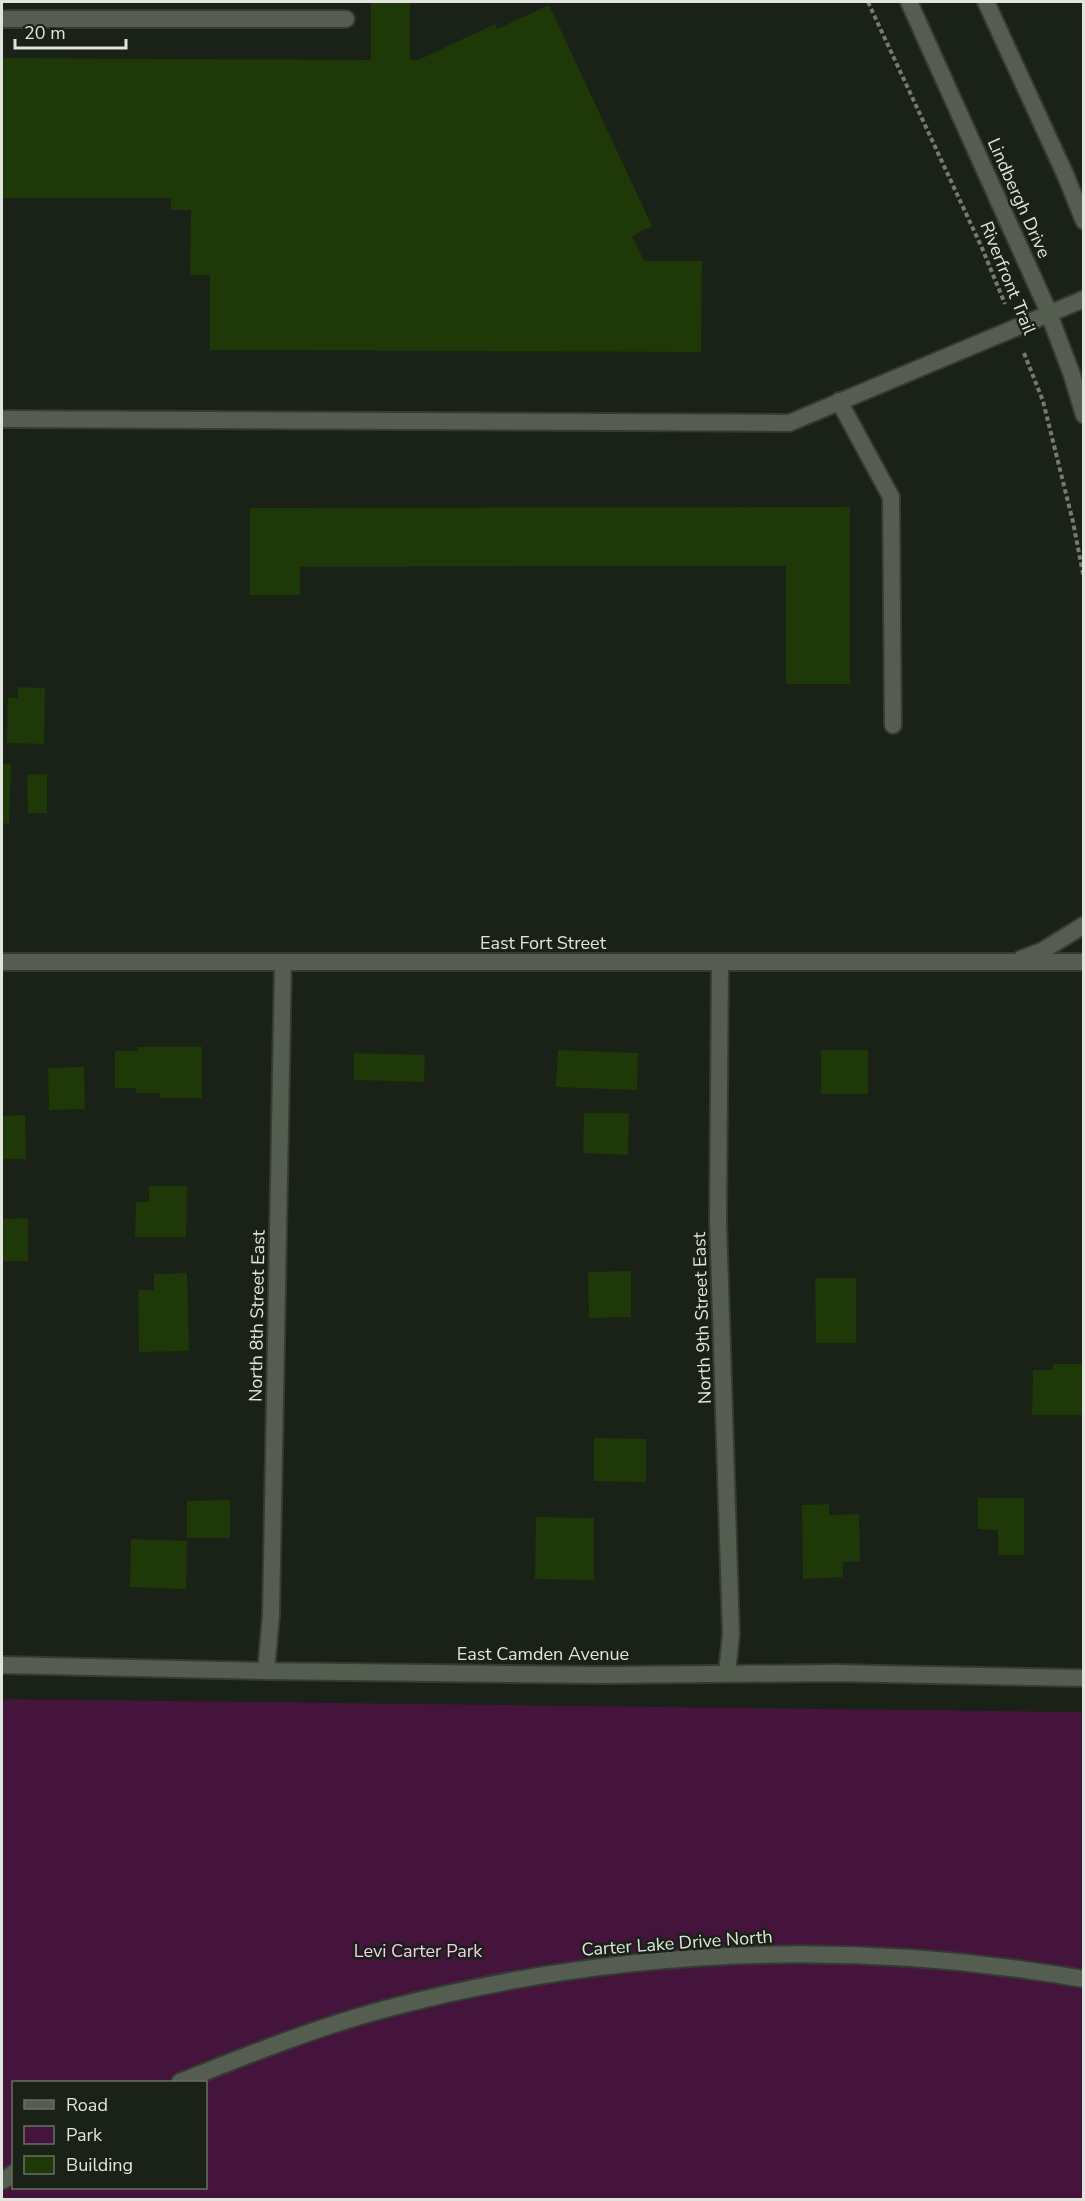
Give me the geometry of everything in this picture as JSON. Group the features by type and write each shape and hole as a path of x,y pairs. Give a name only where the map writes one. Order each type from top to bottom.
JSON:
{"street":[{"name":"Lindbergh Drive","path":"909,2 1048,313 1072,375 1083,415"},
{"path":"986,2 1065,174 1083,221"},
{"path":"2,19 346,19"},
{"path":"2,418 789,423 1083,299"},
{"path":"839,401 891,497 893,725"},
{"path":"1013,963 1042,951 1083,925"},
{"name":"East Fort Street","path":"2,962 1083,962"},
{"name":"North 8th Street East","path":"266,1671 272,1603 283,962"},
{"name":"North 9th Street East","path":"720,962 718,1221 731,1634 727,1673"},
{"name":"East Camden Avenue","path":"2,1665 590,1675 835,1672 1083,1678"},
{"name":"Carter Lake Drive North","path":"183,2081 276,2044 384,2010 501,1982 620,1963 740,1954 853,1954 1022,1969 1083,1979"}],"path":[{"name":"Riverfront Trail","path":"867,2 982,248 1043,401 1073,522 1083,579"}],"green space":[{"name":"Levi Carter Park","path":"2,1699 1083,1712 1083,2199 2,2200"}],"building":[{"path":"371,2 410,2 410,60 418,60 495,24 497,29 549,5 652,226 632,236 644,261 702,261 701,352 210,350 210,275 190,275 191,210 171,210 171,198 2,198 2,58 371,60"},
{"path":"850,507 850,684 786,684 786,566 300,567 300,595 250,595 250,508"},
{"path":"18,687 45,688 44,744 7,743 8,697 18,698"},
{"path":"2,764 11,764 9,824 2,823"},
{"path":"47,774 47,813 28,813 27,775"},
{"path":"137,1047 202,1047 202,1098 160,1098 160,1093 136,1093 136,1088 115,1088 115,1051 137,1051"},
{"path":"558,1050 638,1053 637,1090 556,1087"},
{"path":"821,1050 868,1050 868,1094 821,1094"},
{"path":"354,1053 425,1055 424,1082 354,1080"},
{"path":"84,1067 85,1109 49,1110 48,1068"},
{"path":"584,1113 629,1113 628,1155 583,1153"},
{"path":"25,1115 26,1159 2,1159 2,1116"},
{"path":"149,1186 187,1186 186,1237 135,1237 136,1202 149,1202"},
{"path":"28,1218 28,1261 2,1261 2,1219"},
{"path":"631,1271 631,1317 589,1318 588,1272"},
{"path":"187,1273 189,1351 139,1352 138,1290 154,1290 154,1274"},
{"path":"815,1278 856,1278 856,1343 816,1343"},
{"path":"1053,1364 1084,1364 1084,1415 1032,1415 1033,1370 1053,1370"},
{"path":"594,1438 646,1439 646,1482 594,1481"},
{"path":"978,1498 1024,1498 1024,1555 998,1555 998,1530 978,1529"},
{"path":"230,1500 230,1538 187,1538 187,1501"},
{"path":"829,1504 829,1515 859,1514 860,1561 843,1562 843,1577 803,1579 802,1505"},
{"path":"536,1517 594,1518 594,1580 535,1579"},
{"path":"131,1539 187,1541 186,1589 130,1587"}]}
